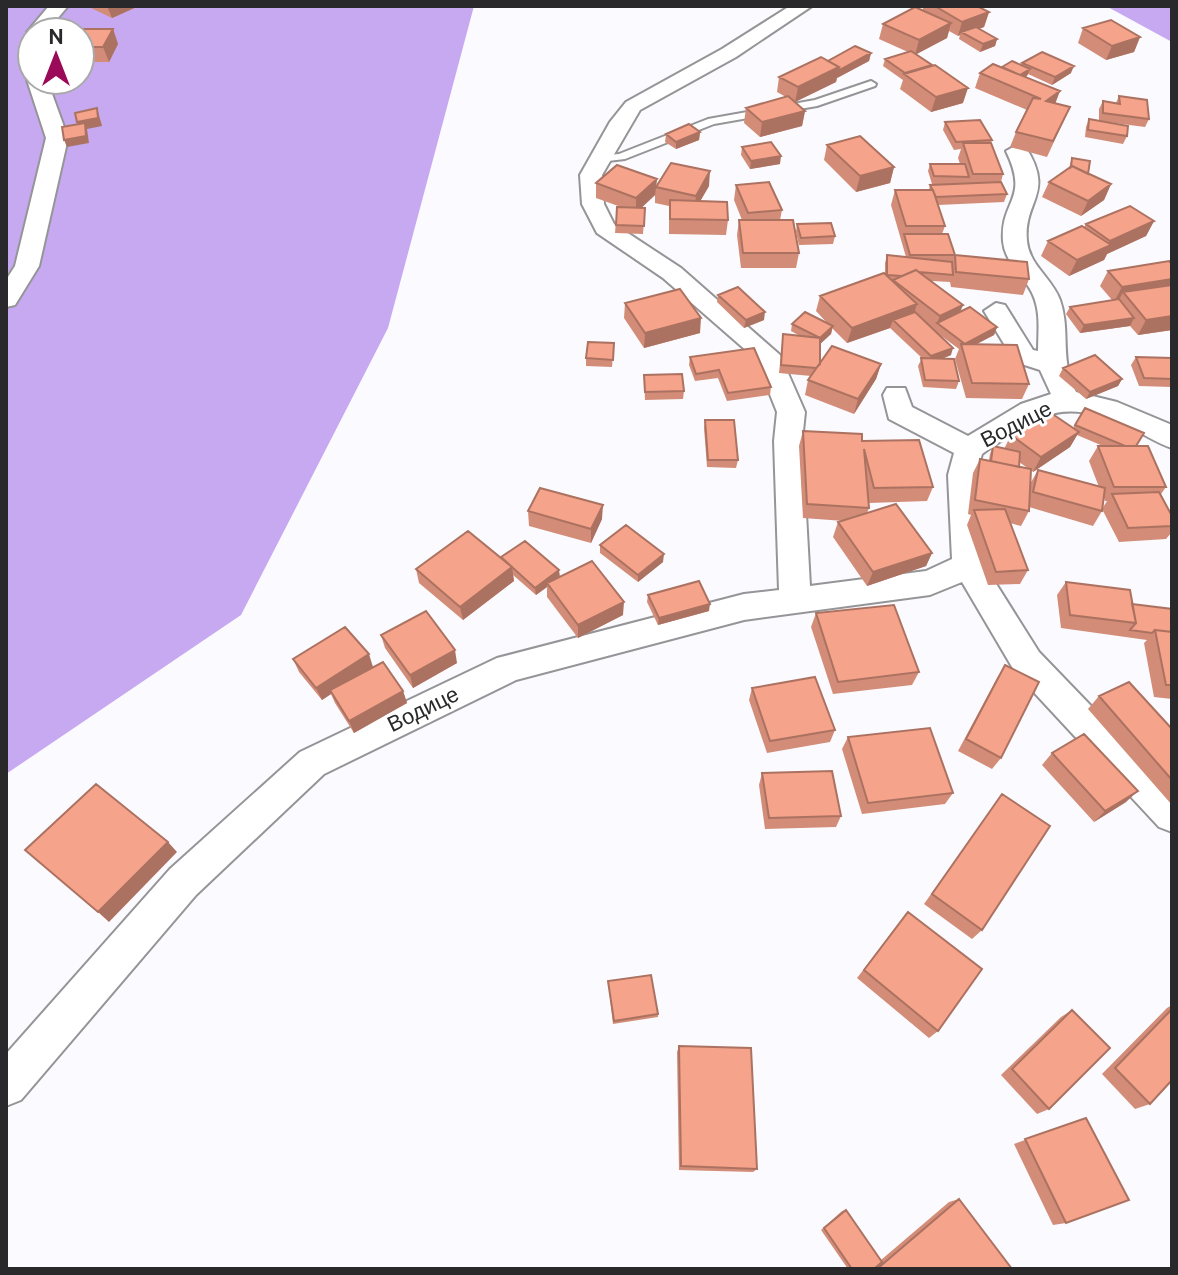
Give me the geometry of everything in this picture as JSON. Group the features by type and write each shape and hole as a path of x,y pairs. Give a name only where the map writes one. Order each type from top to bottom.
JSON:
{"street":[{"path":"793,601 796,573 788,441 791,412 767,355 672,273 605,228 593,204 591,175 633,106 729,53 803,6"},
{"path":"6,299 27,266 57,138 43,96"},
{"path":"1017,151 1031,182 1015,244 1021,262 1044,292 1053,327 1052,365 1067,399"},
{"path":"996,311 1024,356 1052,365"},
{"path":"896,395 899,412 969,449"},
{"name":"Водице","path":"1172,438 1141,419 1067,399 1045,406 969,449 962,475 968,565 1027,662 1172,815"},
{"name":"Водице","path":"6,1085 183,882 312,763 509,668 744,607 930,583 968,565"}],"lane":[{"path":"599,159 621,157 712,121 817,103 871,84"}],"shaded area":[{"path":"6,6 474,6 388,328 241,615 6,774"},
{"path":"1106,6 1172,6 1172,42"}],"building":[{"path":"935,6 977,6 989,12 962,22"},
{"path":"915,7 951,23 919,40 883,24"},
{"path":"1111,20 1140,37 1112,46 1083,28"},
{"path":"976,27 997,39 983,44 961,32"},
{"path":"96,29 113,29 103,47 96,47"},
{"path":"855,46 871,53 838,71 839,67 828,61"},
{"path":"911,51 932,65 905,73 885,59"},
{"path":"1042,52 1074,66 1055,77 1022,63"},
{"path":"821,57 839,67 798,87 779,77"},
{"path":"1012,61 1030,69 1020,75 1002,67"},
{"path":"993,64 1060,91 1046,101 1070,107 1053,141 1016,132 1033,98 1041,99 980,73"},
{"path":"935,65 968,88 936,97 904,74"},
{"path":"788,96 805,111 762,122 746,108"},
{"path":"1119,96 1147,100 1149,119 1103,113 1103,101 1120,104"},
{"path":"97,108 98,118 77,122 75,113"},
{"path":"1089,119 1128,126 1127,136 1088,130"},
{"path":"980,120 992,140 956,142 945,122"},
{"path":"85,123 86,136 64,140 62,127"},
{"path":"689,124 700,132 676,142 666,134"},
{"path":"860,136 894,167 860,176 827,145"},
{"path":"771,142 781,156 751,161 742,147"},
{"path":"963,143 991,143 1003,174 973,174"},
{"path":"1072,158 1090,161 1088,174 1071,167"},
{"path":"671,163 710,171 696,196 656,187"},
{"path":"930,164 965,164 969,177 934,176"},
{"path":"617,165 657,179 636,198 596,183"},
{"path":"1072,166 1111,184 1088,201 1049,182"},
{"path":"769,182 782,210 748,213 736,185"},
{"path":"1001,182 1007,194 936,197 930,185"},
{"path":"895,190 933,190 945,226 906,226"},
{"path":"670,200 727,202 728,220 670,219"},
{"path":"1130,206 1154,221 1110,241 1086,224"},
{"path":"617,207 645,208 644,226 616,225"},
{"path":"739,220 793,220 799,253 743,253"},
{"path":"831,223 835,236 801,238 797,224"},
{"path":"1082,226 1111,245 1077,260 1048,241"},
{"path":"904,234 948,234 955,255 910,255"},
{"path":"887,255 952,262 953,275 916,270 902,276 887,275"},
{"path":"955,255 1027,262 1029,279 956,272"},
{"path":"1169,261 1172,264 1172,279 1122,287 1108,271"},
{"path":"916,270 963,305 940,316 893,280"},
{"path":"884,273 917,304 852,328 820,296"},
{"path":"1172,285 1172,316 1146,320 1123,292"},
{"path":"738,287 765,312 746,320 718,295"},
{"path":"680,289 701,318 645,333 625,303"},
{"path":"1119,299 1134,318 1084,325 1070,307"},
{"path":"970,307 997,327 965,344 937,323"},
{"path":"805,312 833,326 820,338 792,324"},
{"path":"915,312 953,348 931,356 893,320"},
{"path":"783,334 820,338 820,364 816,368 781,365"},
{"path":"588,342 614,343 613,360 586,358"},
{"path":"961,344 1017,345 1029,384 972,383"},
{"path":"832,346 881,364 858,399 808,380"},
{"path":"754,348 771,387 728,393 719,370 696,374 690,357"},
{"path":"1095,355 1122,379 1090,392 1063,368"},
{"path":"1136,357 1172,358 1172,379 1144,378"},
{"path":"921,358 954,359 959,381 925,380"},
{"path":"682,374 684,391 645,392 644,375"},
{"path":"1085,408 1144,433 1136,446 1125,446 1075,425"},
{"path":"1048,411 1079,432 1041,457 1011,435"},
{"path":"705,420 734,420 738,460 708,460"},
{"path":"803,431 862,434 862,441 919,440 933,487 874,488 864,449 869,508 807,504"},
{"path":"993,446 1020,452 1019,467 991,461"},
{"path":"1098,446 1148,446 1166,487 1114,487"},
{"path":"980,459 1031,469 1029,511 975,500"},
{"path":"1038,470 1105,488 1102,511 1033,492"},
{"path":"540,488 603,505 591,529 528,511"},
{"path":"1159,492 1172,516 1172,526 1128,528 1112,494"},
{"path":"896,504 932,553 873,572 838,522"},
{"path":"1005,509 1028,570 996,572 974,510"},
{"path":"626,525 664,554 638,575 600,545"},
{"path":"468,531 512,567 460,607 416,569"},
{"path":"525,541 559,570 535,588 501,557"},
{"path":"592,561 624,602 578,625 547,583"},
{"path":"699,581 710,604 659,618 648,595"},
{"path":"1066,582 1130,590 1136,623 1070,615"},
{"path":"1132,604 1172,609 1172,632 1130,630 1136,623"},
{"path":"894,605 919,672 838,682 816,613"},
{"path":"426,611 455,650 410,675 381,635"},
{"path":"345,627 369,654 316,688 293,659"},
{"path":"1155,630 1172,632 1172,685 1166,685"},
{"path":"383,662 403,691 349,721 330,690"},
{"path":"1005,665 1039,682 1001,758 966,739"},
{"path":"815,677 835,730 770,741 752,688"},
{"path":"1129,682 1172,729 1172,780 1099,696"},
{"path":"930,728 953,793 868,803 848,737"},
{"path":"1084,734 1138,791 1105,811 1052,753"},
{"path":"832,771 841,816 769,818 762,773"},
{"path":"96,784 168,842 98,912 25,850"},
{"path":"1002,794 1050,826 982,930 932,894"},
{"path":"908,912 982,969 938,1031 864,970"},
{"path":"651,975 658,1014 614,1021 608,981"},
{"path":"1172,1009 1172,1080 1150,1104 1115,1068"},
{"path":"1072,1010 1110,1048 1049,1109 1012,1069"},
{"path":"679,1046 751,1048 757,1169 681,1166"},
{"path":"1086,1118 1129,1200 1066,1223 1025,1139"},
{"path":"959,1199 1012,1269 877,1269"},
{"path":"846,1210 882,1262 874,1269 852,1269 824,1228"}]}
